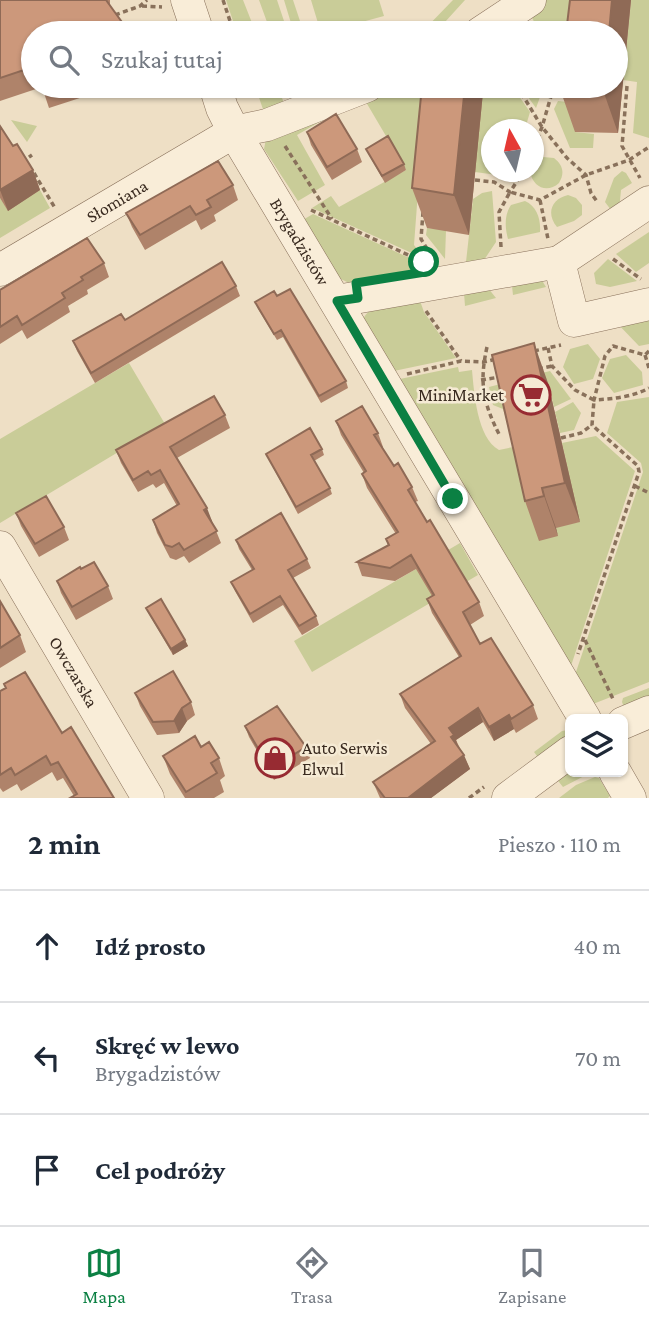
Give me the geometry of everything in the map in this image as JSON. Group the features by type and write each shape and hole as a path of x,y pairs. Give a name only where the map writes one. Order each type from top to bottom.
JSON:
{"street":[{"path":"498,21 530,0"},
{"path":"176,4 189,21"},
{"name":"Brygadzistów","path":"219,98 234,132 382,380 603,714"},
{"name":"Słomiana","path":"0,270 234,132 267,125 336,98"},
{"path":"337,301 448,282 548,252 646,192"},
{"path":"548,252 571,332 649,304"},
{"name":"Owczarska","path":"0,547 148,798"},
{"path":"619,714 649,712"},
{"path":"508,798 565,756"},
{"path":"618,777 630,798"}],"path":[{"path":"140,6 147,0"},
{"path":"223,0 230,21"},
{"path":"111,17 140,6 176,4"},
{"path":"524,98 537,119"},
{"path":"544,120 550,98"},
{"path":"626,98 622,146 646,192"},
{"path":"544,130 566,158 586,175"},
{"path":"279,141 288,149 333,219"},
{"path":"475,180 494,182 510,192 540,200 586,175 629,160 649,147"},
{"path":"19,164 32,155"},
{"path":"33,171 55,208"},
{"path":"502,251 499,212 516,182"},
{"path":"540,200 548,252"},
{"path":"302,206 424,262"},
{"path":"423,212 421,239 448,282"},
{"path":"425,306 461,361"},
{"path":"523,353 548,348 571,332"},
{"path":"601,341 647,353 649,368"},
{"path":"561,438 581,433 592,425 594,400 605,356 613,345"},
{"path":"487,347 481,380 486,406 500,436"},
{"path":"548,348 552,366 575,390 594,400 641,393 649,388"},
{"path":"382,380 461,361 484,362 497,359"},
{"path":"529,371 552,366"},
{"path":"481,380 505,376"},
{"path":"575,662 639,472 638,466 592,425"},
{"path":"635,486 649,493"},
{"path":"584,638 613,699 605,714"}],"green space":[{"path":"226,0 243,0 251,21 233,21"},
{"path":"259,0 277,0 284,21 267,21"},
{"path":"284,0 293,0 300,21 290,21"},
{"path":"311,0 379,0 384,16 365,21 317,21"},
{"path":"453,0 465,0 446,21 433,21"},
{"path":"539,0 588,0 586,21 534,21 529,12"},
{"path":"631,0 649,0 649,138 633,133 637,82 628,81"},
{"path":"259,98 282,98 287,110 266,118"},
{"path":"361,98 297,135 325,185 298,201 264,149 266,139"},
{"path":"364,98 438,98 419,178 414,245 425,259 312,208 331,196 339,207 406,170"},
{"path":"462,98 520,98 530,112 528,119 481,119 481,173 475,172"},
{"path":"529,98 540,98 536,108"},
{"path":"558,101 578,103 575,132 594,134 593,148 570,148 554,109"},
{"path":"11,120 37,126 27,142"},
{"path":"544,157 554,158 562,169 559,183 550,188 534,182 544,182"},
{"path":"622,171 632,183 621,190 619,211 611,210 605,202 614,178"},
{"path":"40,190 50,208 0,238 0,198 8,210"},
{"path":"492,191 496,242 484,260 466,262 473,199"},
{"path":"568,195 576,198 582,205 582,215 557,227 552,217 552,208 554,203"},
{"path":"525,201 533,206 537,214 540,232 508,239 507,213 511,205"},
{"path":"313,214 414,260 418,270 349,283 335,276 301,221"},
{"path":"427,228 446,230 445,259 426,235"},
{"path":"649,232 649,263 636,272 616,254"},
{"path":"608,259 637,281 610,287 596,284 594,273"},
{"path":"541,279 546,287 513,295 512,286"},
{"path":"488,288 496,298 465,306 464,293"},
{"path":"419,298 424,312 456,358 389,372 362,322 371,310 378,306"},
{"path":"649,314 649,344 639,346 615,321"},
{"path":"588,344 600,359 593,379 574,384 563,367 570,349"},
{"path":"626,355 642,372 643,385 614,393 602,378 610,359"},
{"path":"129,363 165,424 0,523 0,439"},
{"path":"458,367 459,372 472,370 478,414 486,436 499,450 518,446 556,525 579,522 562,443 596,436 635,471 570,669 395,380"},
{"path":"550,371 571,399 554,407 548,383 533,387 530,376"},
{"path":"523,378 512,421 507,422 503,409 493,405 489,387"},
{"path":"649,397 649,682 593,704 575,675 643,472 641,463 607,433 617,402"},
{"path":"573,402 581,413 574,430 560,433 555,412"},
{"path":"460,543 478,575 312,672 294,641"},
{"path":"649,688 649,700 625,710 623,698"},
{"path":"565,730 565,738 540,760 534,752"},
{"path":"565,771 565,777 582,777 563,787 555,777"},
{"path":"595,777 599,778 610,796 559,798 576,785"}],"building":[{"path":"0,0 106,0 121,21 21,21 21,71 0,78"},
{"path":"570,0 612,0 610,21 567,21"},
{"path":"421,98 464,98 454,195 412,188"},
{"path":"336,114 357,149 327,167 307,132"},
{"path":"0,126 13,146 17,144 33,170 0,190"},
{"path":"388,136 404,164 382,176 366,149"},
{"path":"218,161 233,185 207,200 211,207 196,215 190,206 140,235 126,213"},
{"path":"87,238 104,263 62,293 65,298 22,325 17,316 0,327 0,290"},
{"path":"222,262 236,286 91,373 73,341 121,314 125,320"},
{"path":"290,289 346,381 319,396 281,330 274,334 255,302 274,291 277,296"},
{"path":"534,343 565,483 542,488 544,496 525,501 492,355"},
{"path":"214,396 225,415 170,447 207,508 204,510 217,531 184,550 179,543 172,547 165,545 153,520 179,504 160,470 151,475 148,471 133,480 116,450"},
{"path":"362,406 378,433 374,435 394,466 398,463 412,487 408,490 427,522 430,520 479,602 463,612 480,644 491,638 533,705 511,719 509,715 489,727 478,708 449,728 454,735 451,737 464,755 408,798 385,798 373,782 435,741 400,694 461,656 427,599 434,595 411,555 390,568 357,562 389,545 386,539 398,532 362,474 366,471 336,421"},
{"path":"310,428 322,449 311,455 330,488 296,507 266,454"},
{"path":"46,496 64,527 35,544 16,513"},
{"path":"281,513 307,559 288,570 316,616 299,626 280,596 250,614 231,582 254,569 236,540"},
{"path":"94,562 108,586 72,607 57,581"},
{"path":"161,599 185,640 171,649 146,608"},
{"path":"0,601 20,635 0,648"},
{"path":"173,671 191,702 182,708 174,721 153,722 135,693"},
{"path":"25,672 62,733 71,727 114,798 70,798 77,794 58,762 51,765 46,756 15,775 11,768 0,775 0,691 6,688 4,684"},
{"path":"277,706 306,747 270,769 245,726"},
{"path":"195,736 201,747 209,742 219,758 211,763 217,773 186,792 163,756"}],"place":[{"name":"MiniMarket","path":"531,395"},
{"name":"Auto Serwis Elwul","path":"275,758"}],"route":[{"path":"424,262 425,272 356,283 358,298 337,301 453,499"}]}
